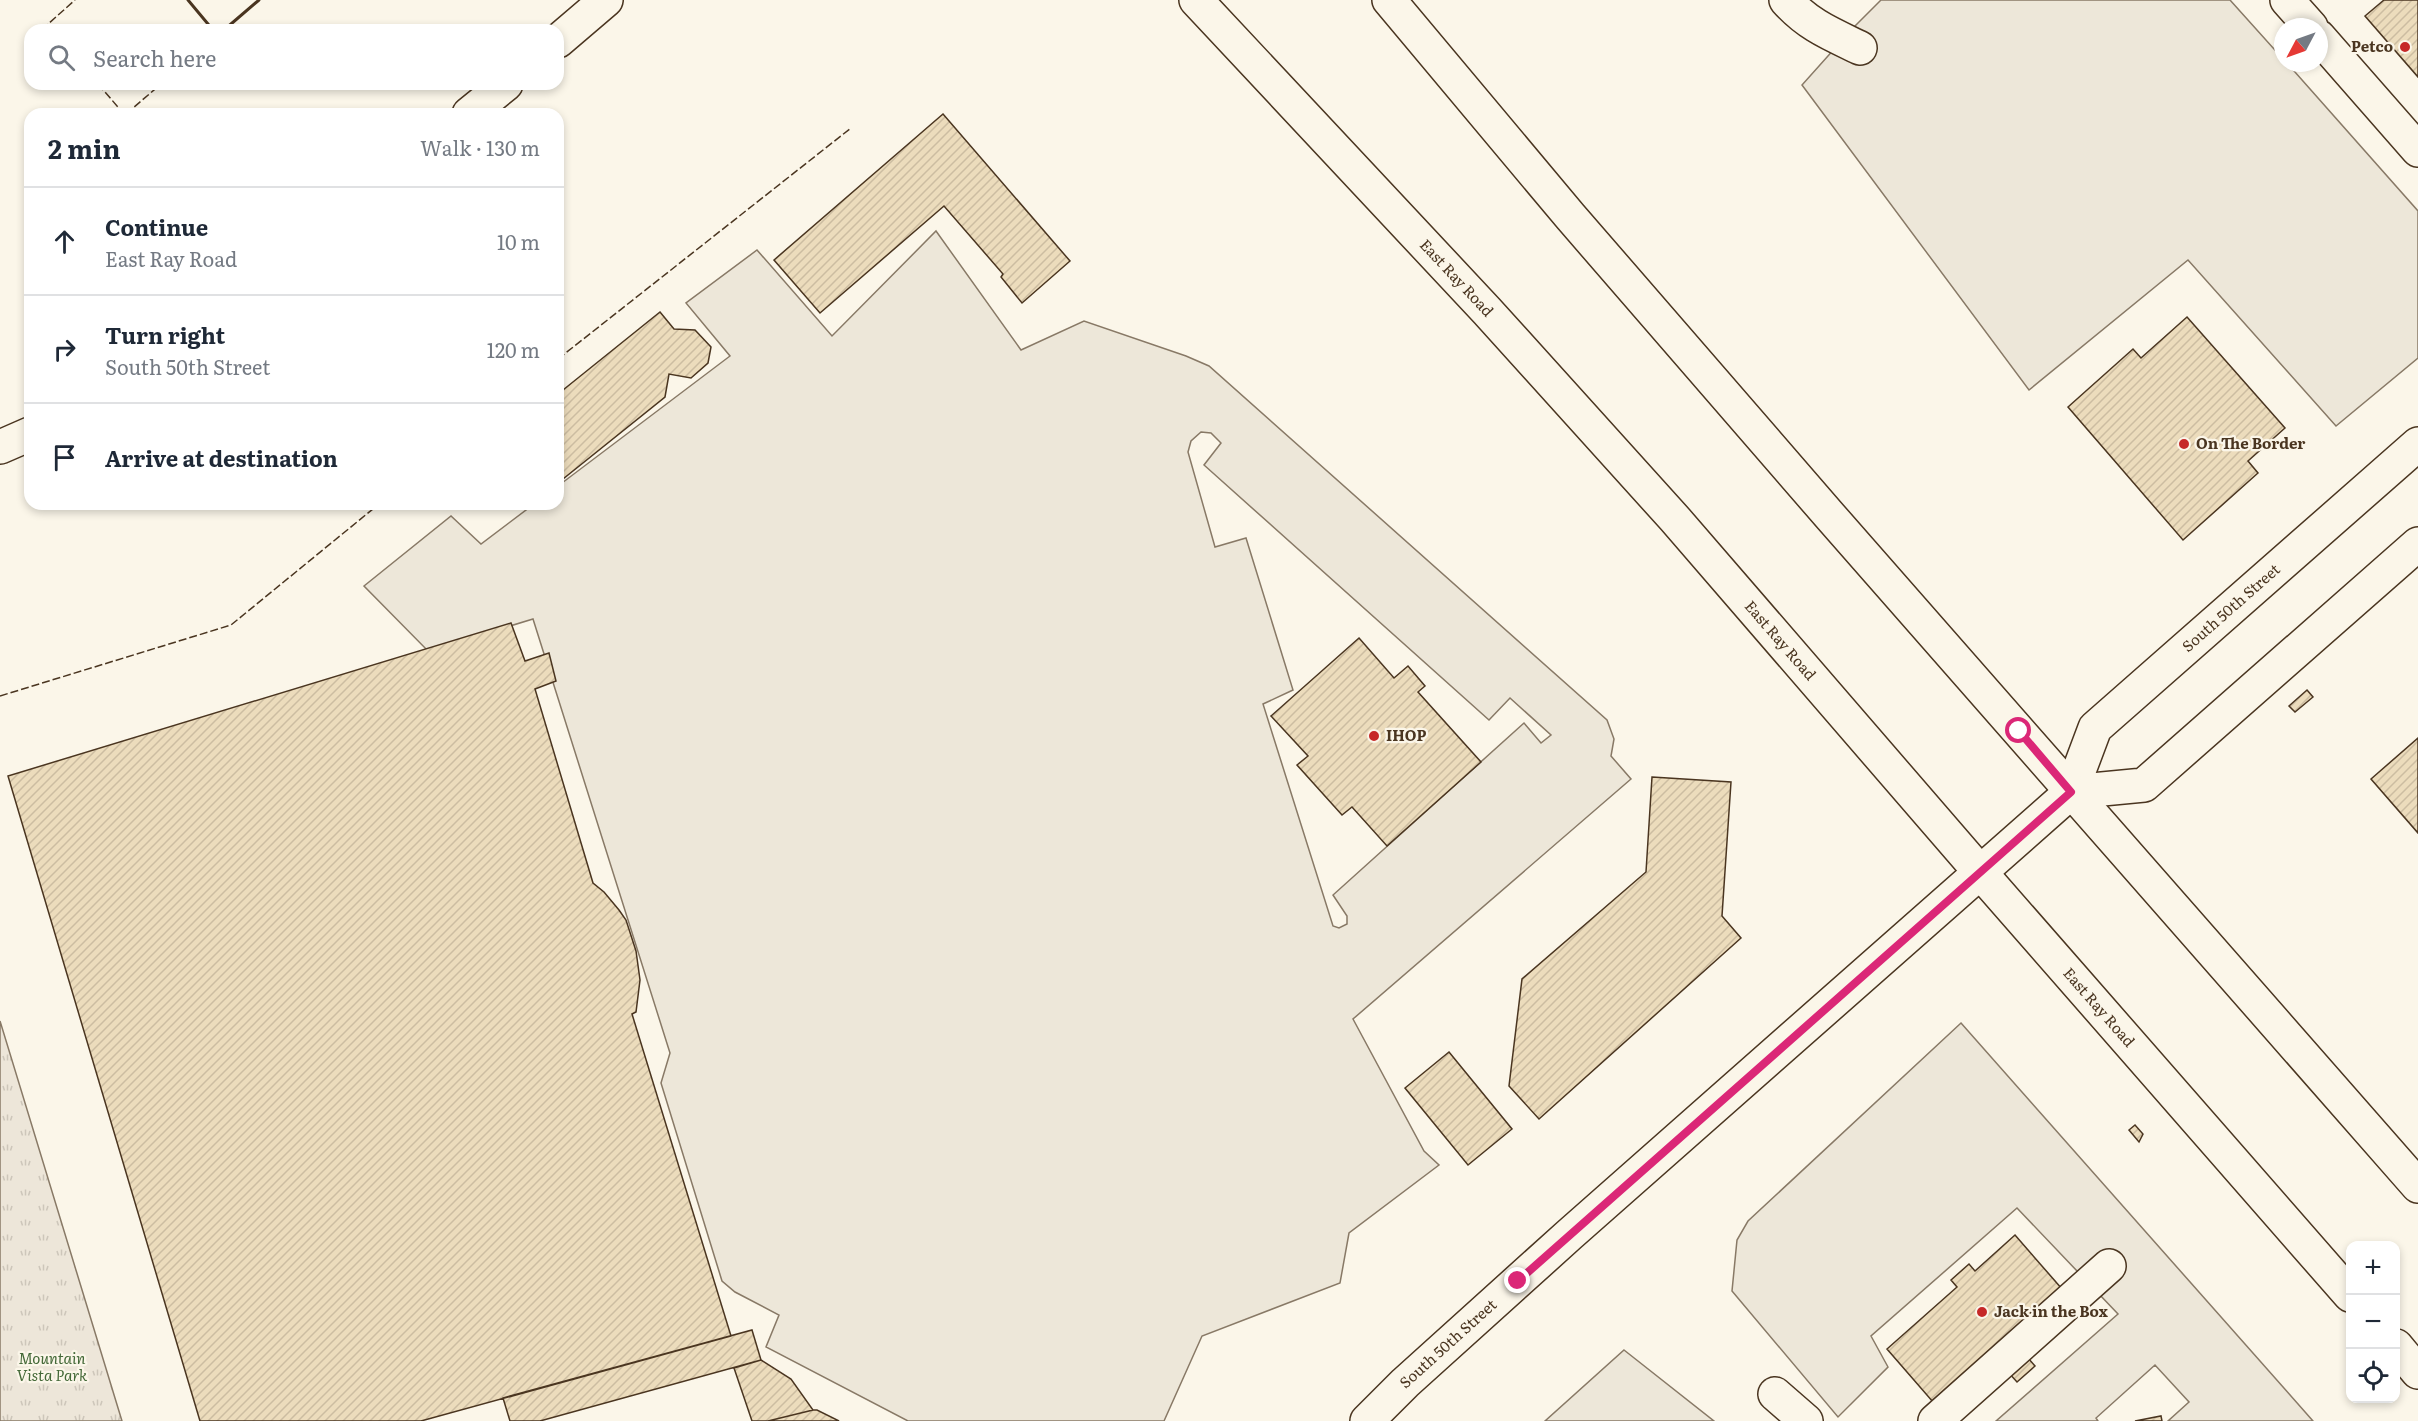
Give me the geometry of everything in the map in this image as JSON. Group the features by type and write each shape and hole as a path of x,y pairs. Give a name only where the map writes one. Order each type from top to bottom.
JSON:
{"main road":[{"path":"564,36 606,0"},
{"name":"East Ray Road","path":"1196,0 1487,311 1674,518 2346,1290"},
{"path":"1389,0 1570,216 2071,792 2418,1186"},
{"path":"1786,0 1801,17 1860,48"},
{"path":"2287,0 2303,18"},
{"path":"2328,47 2418,150"},
{"path":"476,108 499,90"},
{"path":"0,447 24,437"},
{"name":"South 50th Street","path":"1366,1421 1569,1235 2071,792 2096,728 2418,444"},
{"path":"2071,792 2144,785 2418,544"},
{"path":"1935,1421 2109,1266"},
{"path":"2399,1349 2418,1372"},
{"path":"1775,1394 1806,1421"}],"green space":[{"name":"Mountain Vista Park","path":"0,1021 122,1421 0,1421"}],"shaded area":[{"path":"1881,0 2230,0 2274,49 2274,72 2295,72 2418,211 2418,358 2336,426 2188,260 2029,390 1802,85"},
{"path":"936,231 1021,350 1084,321 1209,366 1607,720 1614,739 1611,756 1631,779 1353,1019 1424,1151 1439,1165 1349,1233 1340,1283 1202,1336 1164,1421 908,1421 766,1347 779,1315 735,1292 722,1281 661,1083 670,1053 533,619 428,651 364,586 451,516 481,544 526,510 564,510 564,481 730,356 686,303 757,250 832,336","holes":["1201,432 1211,433 1221,443 1204,465 1489,720 1510,698 1551,735 1541,743 1524,723 1333,895 1347,916 1347,924 1339,928 1333,926 1263,704 1293,690 1246,538 1215,547 1188,452 1191,441"]},
{"path":"1961,1023 2313,1421 2168,1421 2189,1402 2155,1365 2096,1418 2098,1421 1996,1421 2118,1314 2017,1208 1871,1336 1888,1367 1838,1417 1732,1291 1737,1240 1748,1221"},
{"path":"1624,1350 1714,1421 1545,1421"}],"building":[{"name":"Petco","path":"2384,0 2418,0 2418,77 2365,16"},
{"path":"943,114 1070,261 1022,303 1001,277 1003,274 944,206 820,313 774,260"},
{"path":"660,312 674,329 695,330 711,347 708,363 691,378 669,374 665,397 564,478 564,389"},
{"name":"On The Border","path":"2187,317 2285,428 2248,461 2258,473 2183,540 2068,407 2133,349 2141,358"},
{"path":"511,623 525,661 549,653 556,681 535,689 593,883 604,892 626,920 636,951 640,980 636,1012 632,1014 731,1336 421,1421 200,1421 8,776"},
{"name":"IHOP","path":"1359,638 1394,678 1408,666 1425,686 1418,692 1481,762 1387,846 1352,807 1342,815 1297,765 1308,756 1271,716"},
{"path":"2307,690 2313,697 2295,712 2289,706"},
{"path":"2418,738 2418,833 2371,779"},
{"path":"1652,777 1731,782 1722,916 1741,938 1539,1119 1509,1086 1522,979 1646,872"},
{"path":"1449,1052 1512,1129 1468,1165 1405,1088"},
{"path":"2135,1125 2143,1134 2139,1142 2129,1130"},
{"name":"Jack in the Box","path":"2015,1235 2062,1289 2009,1336 2035,1366 2017,1382 1990,1352 1933,1402 1887,1349 1957,1287 1951,1280 1969,1264 1975,1271"},
{"path":"752,1330 761,1360 540,1421 510,1421 503,1398"},
{"path":"761,1360 791,1379 813,1410 768,1421 752,1421 734,1368"},
{"path":"813,1410 839,1421 768,1421"},
{"path":"2161,1416 2162,1421 2135,1421"}],"fence":[{"path":"48,24 75,0"},
{"path":"103,90 119,108"},
{"path":"133,108 154,90"},
{"path":"564,354 851,128"},
{"path":"0,696 231,625 372,510"}],"wall":[{"path":"188,0 208,24"},
{"path":"231,24 259,0"}],"place":[{"name":"Petco","path":"2405,47"},
{"name":"On The Border","path":"2184,444"},
{"name":"IHOP","path":"1374,736"},
{"name":"Jack in the Box","path":"1982,1312"}],"route":[{"path":"1518,1281 2071,792 2019,731"}]}
